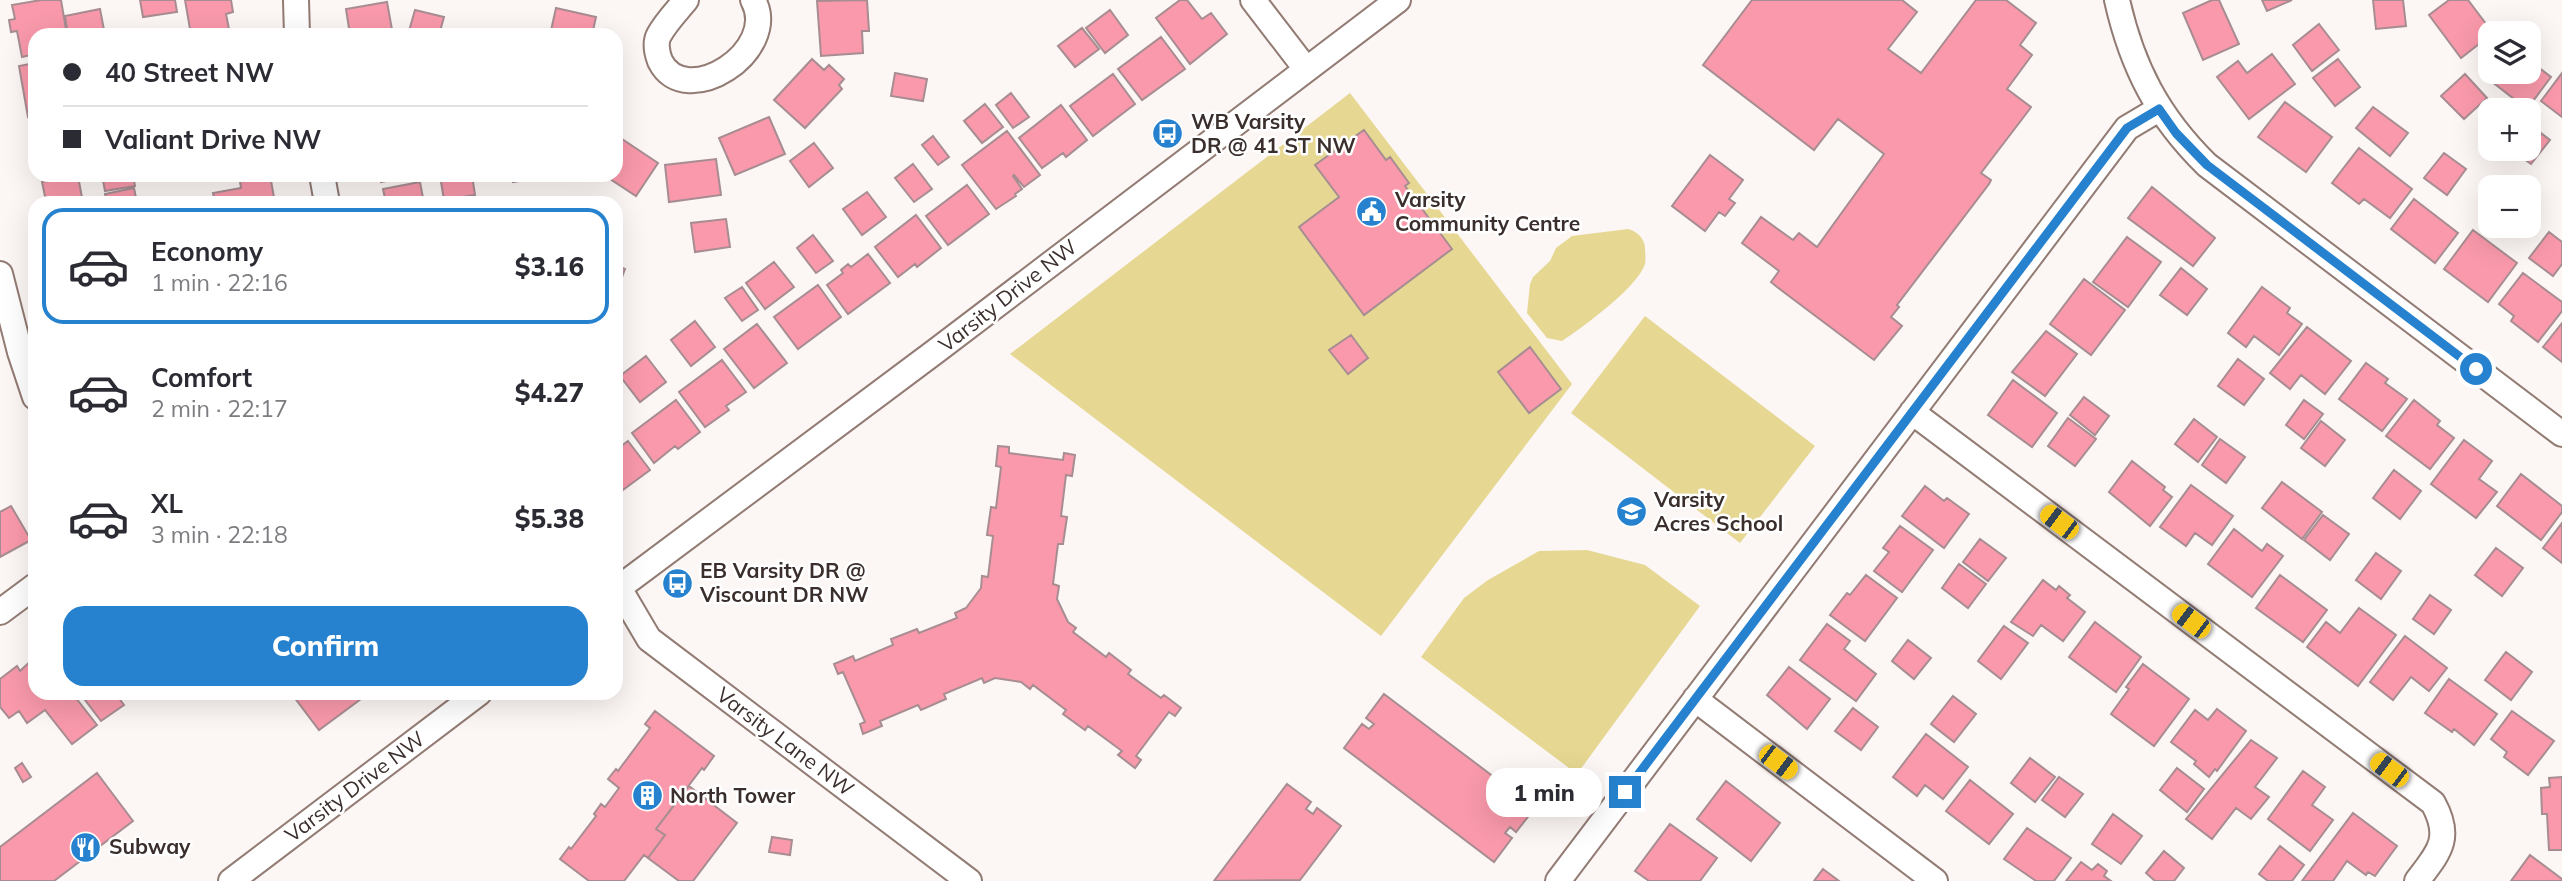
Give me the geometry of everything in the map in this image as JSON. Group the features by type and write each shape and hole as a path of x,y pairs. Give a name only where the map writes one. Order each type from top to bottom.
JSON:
{"street":[{"path":"296,0 297,28"},
{"path":"686,0 658,36 657,48 659,60 666,69 685,80 697,80 722,71 751,46 759,29 759,18 753,0"},
{"path":"1253,0 1306,69"},
{"name":"Varsity Drive NW","path":"623,585 1398,0"},
{"path":"2117,0 2124,34 2159,109 2176,133 2207,165 2562,434"},
{"path":"1558,881 2127,128 2159,109"},
{"path":"0,274 28,376"},
{"path":"1912,412 2433,803 2441,823 2443,844 2417,881"},
{"path":"0,612 28,591"},
{"name":"Varsity Lane NW","path":"623,598 649,639 969,881"},
{"path":"1696,699 1935,881"},
{"name":"Varsity Drive NW","path":"231,881 470,700"}],"shaded area":[{"path":"1350,93 1572,384 1381,636 1010,354"},
{"path":"1628,229 1640,235 1644,244 1645,262 1640,274 1621,295 1571,335 1562,341 1547,338 1527,313 1533,277 1550,261 1556,248 1572,236"},
{"path":"1645,316 1815,446 1740,543 1571,413"},
{"path":"1587,550 1645,565 1700,606 1577,774 1421,657 1464,598 1488,580 1539,551"}],"building":[{"path":"61,0 66,28 28,28 28,56 22,57 17,31 11,32 9,20 15,19 12,5"},
{"path":"140,0 175,0 177,12 143,17"},
{"path":"185,0 231,0 233,12 226,14 229,28 190,28"},
{"path":"867,0 869,31 862,31 863,53 821,56 817,1"},
{"path":"1180,0 1187,0 1202,19 1211,13 1227,34 1190,64 1156,18"},
{"path":"1752,0 1902,0 1917,12 1888,49 1921,73 1976,0 2006,0 2036,23 2020,45 2032,55 2007,89 2031,107 1981,173 1991,180 1989,184 1897,305 1899,307 1891,317 1902,326 1874,360 1771,282 1779,271 1742,243 1761,217 1793,240 1799,233 1817,247 1884,154 1838,119 1814,150 1703,65"},
{"path":"2212,0 2219,0 2239,44 2203,60 2183,13"},
{"path":"2262,0 2292,0 2267,11"},
{"path":"2373,0 2403,0 2406,26 2376,29"},
{"path":"2449,0 2468,0 2484,21 2478,21 2478,45 2461,58 2429,15"},
{"path":"387,2 392,28 349,28 346,9"},
{"path":"556,8 596,17 594,28 552,28"},
{"path":"100,9 104,28 67,28 65,16"},
{"path":"415,10 444,17 441,28 410,28"},
{"path":"1110,10 1128,35 1105,53 1086,28"},
{"path":"2319,24 2339,50 2312,71 2293,45"},
{"path":"1082,28 1099,49 1075,67 1058,46"},
{"path":"1161,37 1185,69 1142,100 1118,69"},
{"path":"2272,54 2295,84 2249,119 2217,77 2238,61 2247,73"},
{"path":"812,59 824,70 829,65 844,79 839,85 842,89 805,128 774,100"},
{"path":"2338,59 2360,87 2335,106 2313,78"},
{"path":"28,64 28,117 19,66"},
{"path":"2541,69 2551,77 2535,98 2513,98 2495,84 2541,84"},
{"path":"895,73 927,79 923,101 891,96"},
{"path":"2562,73 2562,117 2541,101"},
{"path":"1113,74 1135,104 1093,136 1070,106"},
{"path":"2465,74 2487,98 2478,98 2478,106 2464,119 2441,96"},
{"path":"1011,93 1029,117 1013,128 996,105"},
{"path":"2285,102 2332,137 2306,172 2258,137"},
{"path":"985,104 1003,127 982,143 964,121"},
{"path":"1061,105 1087,140 1066,157 1063,153 1042,168 1019,138"},
{"path":"2373,107 2408,133 2390,156 2356,128"},
{"path":"769,117 785,154 735,175 719,138"},
{"name":"Varsity Community Centre","path":"1364,130 1386,160 1390,157 1409,183 1405,186 1452,249 1364,315 1299,227 1339,197 1315,165"},
{"path":"1007,131 1040,175 1024,187 1014,175 1022,189 996,209 962,165"},
{"path":"2541,133 2550,140 2541,151"},
{"path":"933,136 949,157 938,165 922,145"},
{"path":"623,140 658,163 636,196 615,182 623,182"},
{"path":"814,143 833,168 809,187 790,161"},
{"path":"2359,148 2412,189 2390,218 2364,199 2359,204 2332,183"},
{"path":"2444,153 2466,169 2447,195 2424,178"},
{"path":"1710,155 1743,180 1729,199 1735,203 1725,216 1719,212 1705,231 1672,206"},
{"path":"716,159 721,195 669,202 665,165"},
{"path":"913,164 932,189 914,202 895,178"},
{"path":"42,182 79,182 82,196 45,196"},
{"path":"103,182 134,182 135,186 105,191"},
{"path":"240,182 271,182 274,196 214,196 213,193 241,188"},
{"path":"420,182 423,196 384,196 383,189"},
{"path":"441,182 473,182 475,195 443,196"},
{"path":"967,185 989,214 948,245 926,216"},
{"path":"2152,187 2215,238 2193,266 2128,218"},
{"path":"134,188 136,196 105,196"},
{"path":"867,192 886,217 862,235 843,209"},
{"path":"2414,199 2458,233 2435,263 2391,229"},
{"path":"916,215 941,248 917,267 915,264 898,277 875,247"},
{"path":"726,219 730,247 695,252 691,223"},
{"path":"2473,230 2478,234 2478,238 2484,238 2517,263 2488,302 2444,269"},
{"path":"2549,232 2562,242 2562,264 2553,276 2529,258"},
{"path":"813,235 833,261 816,273 797,248"},
{"path":"2127,237 2161,262 2128,307 2093,282"},
{"path":"868,254 890,283 848,314 827,285 843,273 841,270 848,264 851,267"},
{"path":"774,262 794,287 765,309 746,283"},
{"path":"2181,268 2207,289 2187,315 2160,295"},
{"path":"2523,273 2562,302 2562,311 2538,342 2511,321 2514,316 2499,304"},
{"path":"2084,279 2125,310 2091,355 2050,324"},
{"path":"818,285 841,317 798,349 774,317"},
{"path":"742,287 758,310 742,321 725,298"},
{"path":"2262,287 2290,308 2287,313 2302,324 2279,355 2254,336 2246,347 2228,333"},
{"path":"695,321 715,347 691,366 671,340"},
{"path":"2562,323 2562,362 2543,347"},
{"path":"757,324 787,363 754,388 724,349"},
{"path":"2307,327 2351,361 2325,394 2301,375 2290,389 2270,373"},
{"path":"2046,331 2077,354 2045,396 2012,372"},
{"path":"1351,335 1368,358 1348,374 1329,350"},
{"path":"1530,347 1561,389 1529,413 1498,372"},
{"path":"646,356 666,382 640,402 623,380 623,374"},
{"path":"2238,359 2264,379 2244,405 2218,386"},
{"path":"722,360 746,392 726,406 729,410 705,427 679,392"},
{"path":"2366,363 2388,379 2385,383 2407,399 2382,431 2339,399"},
{"path":"2013,380 2057,413 2032,447 1988,415"},
{"path":"2084,397 2109,416 2095,435 2070,415"},
{"path":"676,400 700,432 678,449 675,446 654,463 632,433"},
{"path":"2304,400 2323,414 2304,439 2286,425"},
{"path":"2414,400 2440,421 2437,425 2454,438 2430,469 2386,436"},
{"path":"2068,418 2096,439 2075,466 2048,446"},
{"path":"2194,419 2217,437 2198,462 2175,444"},
{"path":"2321,421 2345,440 2325,466 2301,448"},
{"path":"2220,439 2245,457 2226,483 2202,465"},
{"path":"2464,440 2492,461 2479,479 2497,492 2476,518 2431,484"},
{"path":"628,441 650,470 623,490 623,445"},
{"path":"998,446 1009,447 1009,453 1063,460 1064,453 1075,455 1072,476 1066,475 1061,516 1067,517 1063,544 1058,544 1053,584 1059,586 1057,599 1068,622 1076,628 1073,632 1106,657 1109,653 1131,670 1128,674 1161,698 1164,695 1181,708 1175,716 1169,712 1136,756 1141,760 1135,768 1118,755 1122,751 1088,726 1085,730 1063,714 1066,710 1033,685 1030,689 1021,682 995,678 984,683 982,678 944,694 946,699 921,710 918,705 880,721 882,726 863,734 860,724 865,722 843,672 838,674 834,664 853,656 855,661 893,645 891,639 917,629 919,633 957,618 955,613 966,608 981,588 982,576 988,577 993,536 987,535 991,507 996,508 1001,467 996,466"},
{"path":"2132,461 2165,487 2163,490 2172,497 2150,526 2109,492"},
{"path":"2394,470 2421,491 2400,519 2373,498"},
{"path":"2521,474 2562,506 2562,512 2541,540 2497,506"},
{"path":"2282,482 2322,512 2302,539 2262,508"},
{"path":"2191,485 2233,516 2212,545 2195,533 2186,546 2160,527"},
{"path":"1925,486 1944,501 1947,498 1969,514 1944,548 1902,516"},
{"path":"11,506 28,535 28,542 0,557 0,512"},
{"path":"2323,515 2349,534 2330,560 2304,540"},
{"path":"2562,523 2562,563 2543,548"},
{"path":"1900,526 1933,550 1902,592 1874,571 1889,552 1883,548"},
{"path":"2234,529 2262,551 2267,544 2283,556 2252,597 2208,564"},
{"path":"1980,539 2006,558 1988,581 1963,562"},
{"path":"2496,548 2523,568 2502,596 2475,575"},
{"path":"2376,553 2401,571 2381,599 2356,580"},
{"path":"1959,564 1986,584 1968,608 1942,588"},
{"path":"1866,575 1897,598 1865,641 1830,615"},
{"path":"2280,575 2327,610 2303,642 2256,608"},
{"path":"2043,580 2056,590 2059,586 2070,595 2067,598 2085,612 2063,641 2041,625 2033,636 2011,622"},
{"path":"2430,595 2451,610 2434,634 2413,619"},
{"path":"2359,608 2396,635 2358,686 2307,647 2326,622 2340,633"},
{"path":"2095,622 2141,657 2116,692 2069,657"},
{"path":"1827,624 1850,641 1844,649 1876,674 1856,701 1800,660"},
{"path":"2004,626 2028,643 2001,679 1978,661"},
{"path":"2405,636 2447,668 2429,691 2411,677 2393,700 2370,682"},
{"path":"1908,640 1931,658 1914,679 1892,661"},
{"path":"2506,652 2532,672 2511,700 2485,680"},
{"path":"28,664 28,700 77,700 97,725 72,744 45,710 27,723 19,711 9,718 0,707 0,679 17,666 20,671"},
{"path":"2143,664 2189,699 2154,746 2111,714"},
{"path":"1789,667 1830,699 1807,729 1767,695"},
{"path":"2449,679 2497,714 2474,745 2454,729 2452,732 2425,713"},
{"path":"1384,694 1535,808 1516,832 1510,827 1505,833 1512,838 1494,862 1344,748 1362,724 1369,729 1374,724 1366,718"},
{"path":"1953,696 1976,714 1954,742 1931,724"},
{"path":"85,700 120,700 124,705 101,721"},
{"path":"296,700 360,700 319,730"},
{"path":"1853,708 1878,727 1861,750 1835,731"},
{"path":"2217,709 2246,731 2217,771 2215,769 2209,777 2194,764 2196,761 2171,742 2195,710 2208,720"},
{"name":"North Tower","path":"655,711 714,756 656,829 665,835 648,858 644,855 624,881 589,881 560,859 596,816 594,814 601,804 605,807 619,788 608,779 616,769 618,771 650,728 645,724"},
{"path":"2512,711 2554,741 2528,775 2504,757 2507,752 2491,739"},
{"path":"1926,734 1968,767 1943,799 1925,785 1917,796 1893,777"},
{"path":"2251,740 2277,758 2255,787 2269,797 2251,819 2236,808 2212,839 2186,819"},
{"path":"2030,758 2055,777 2035,802 2011,783"},
{"path":"22,763 31,777 23,782 15,768"},
{"path":"2177,768 2204,789 2187,812 2160,790"},
{"path":"2303,771 2325,787 2312,805 2333,820 2310,851 2268,819"},
{"path":"97,773 133,821 54,881 0,881 0,847"},
{"path":"2059,777 2083,794 2065,817 2042,800"},
{"path":"2562,777 2562,850 2549,850 2547,814 2542,814 2541,788 2550,787 2549,778"},
{"path":"1970,780 2013,814 1989,844 1946,811"},
{"path":"1726,781 1780,823 1751,861 1697,819"},
{"path":"1287,784 1311,802 1306,809 1313,814 1317,808 1341,826 1300,880 1214,881"},
{"path":"689,786 737,823 693,881 679,881 648,858 665,835 656,829"},
{"path":"2353,813 2397,846 2375,876 2368,872 2366,875 2347,861 2333,881 2302,881"},
{"path":"2113,814 2142,836 2121,864 2092,844"},
{"path":"1670,824 1717,858 1700,881 1649,881 1635,871"},
{"path":"2027,828 2071,858 2054,881 2036,881 2004,859"},
{"path":"772,837 792,840 790,855 769,852"},
{"path":"2280,846 2304,865 2292,881 2268,881 2259,874"},
{"path":"2164,851 2184,868 2174,881 2155,881 2146,873"},
{"path":"2530,855 2562,879 2562,881 2511,881"},
{"path":"2081,862 2092,870 2098,864 2107,871 2104,876 2111,881 2066,881"},
{"path":"1823,869 1839,881 1814,881"}],"place":[{"name":"WB Varsity DR @ 41 ST NW","path":"1168,134"},
{"name":"Varsity Community Centre","path":"1372,212"},
{"name":"Varsity Acres School","path":"1631,512"},
{"name":"EB Varsity DR @ Viscount DR NW","path":"677,583"},
{"name":"North Tower","path":"647,796"},
{"name":"Subway","path":"86,847"}],"route":[{"path":"1625,792 2127,128 2159,109 2185,144 2207,165 2476,369"}]}
